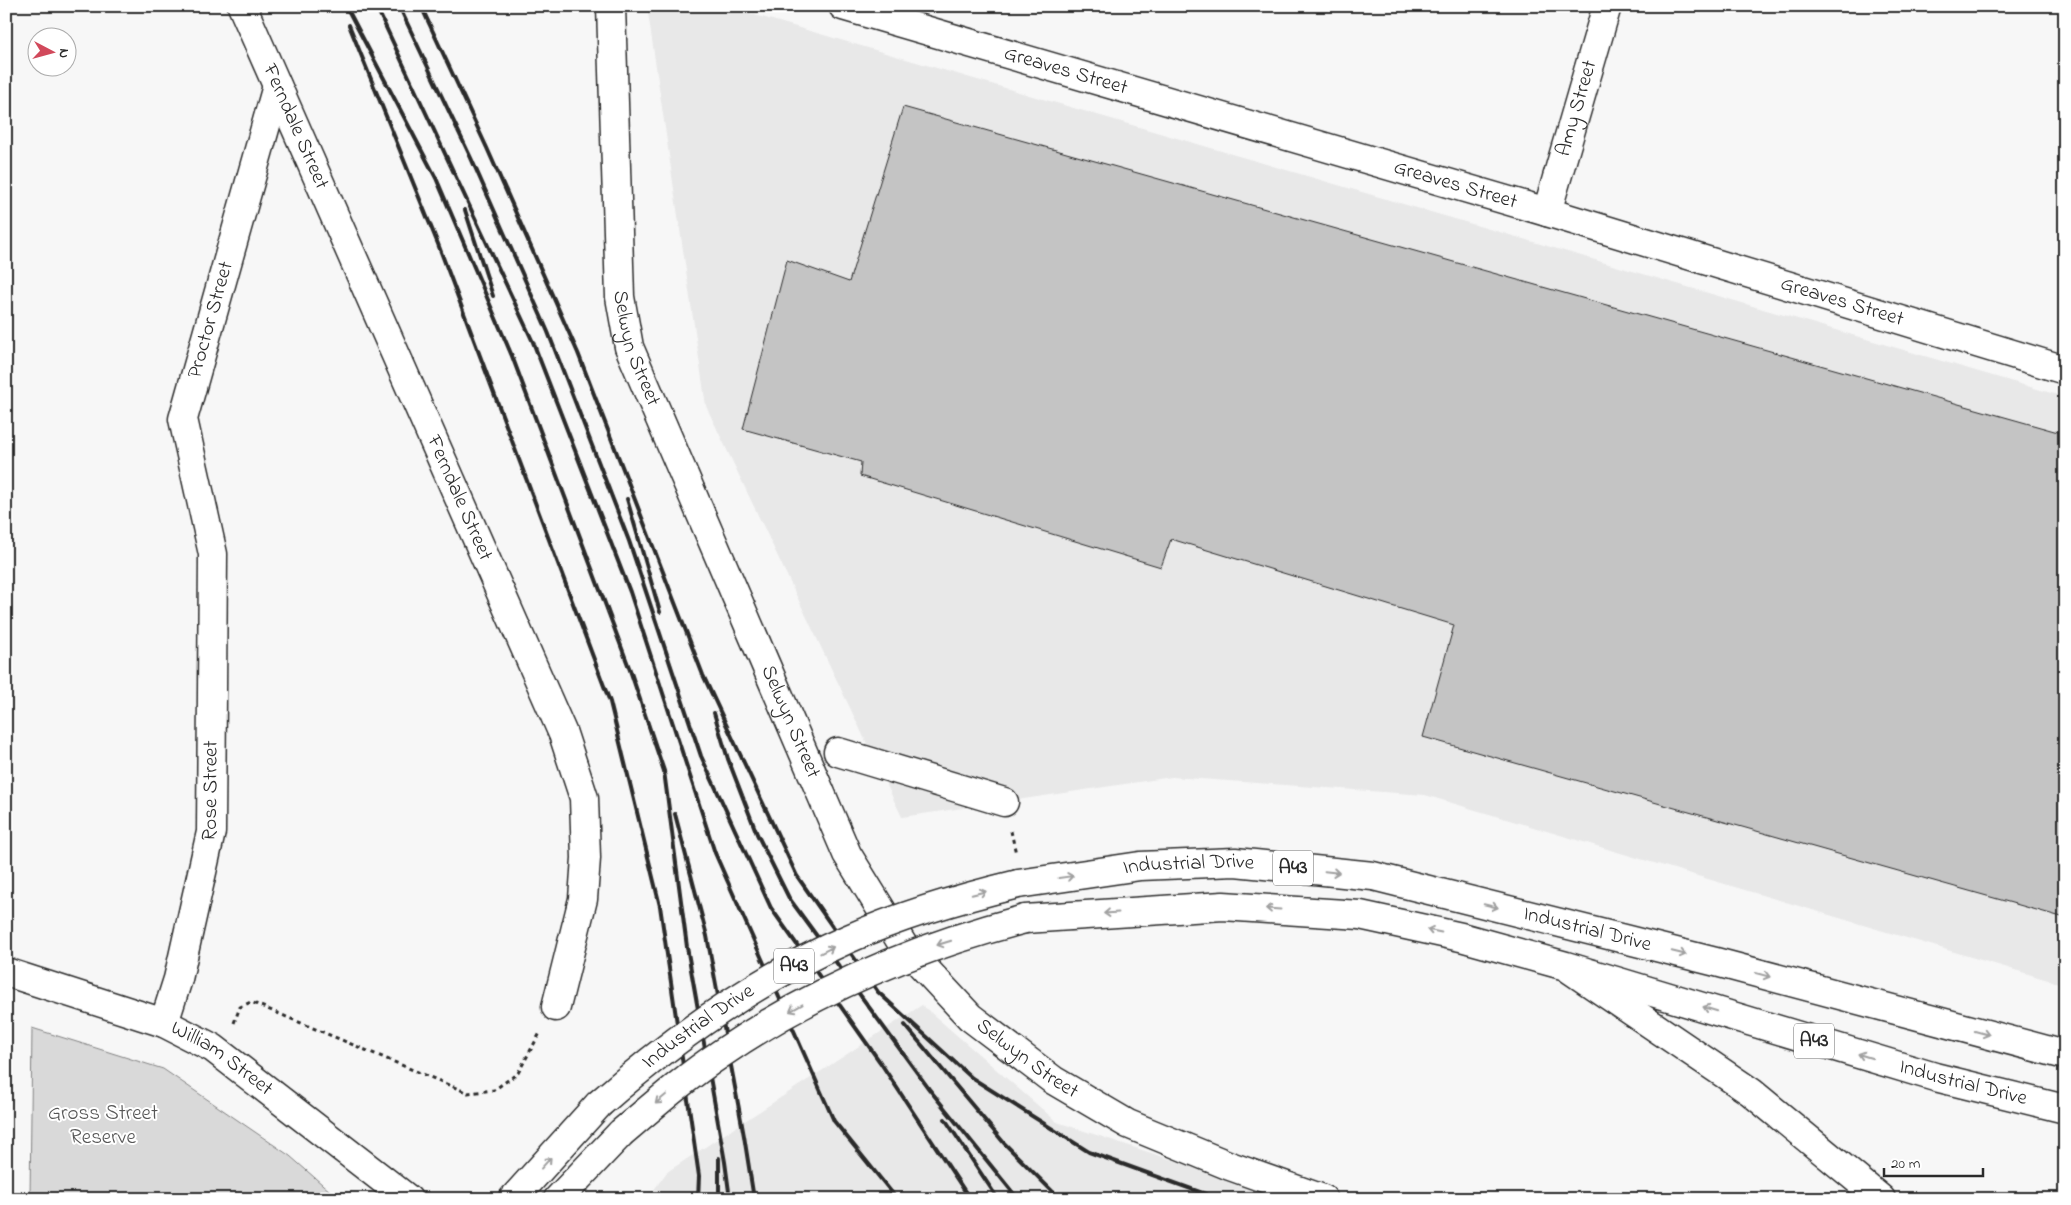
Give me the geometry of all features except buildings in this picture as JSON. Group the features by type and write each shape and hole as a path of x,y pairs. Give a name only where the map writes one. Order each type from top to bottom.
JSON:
{"main road":[{"name":"Ferndale Street","path":"242,6 563,734 584,798 586,858 583,899 556,1007"},
{"name":"Selwyn Street","path":"611,6 620,297 629,347 846,854 903,946 970,1017 1053,1080 1128,1124 1230,1166 1323,1199"},
{"name":"Greaves Street","path":"842,6 1547,212 2065,370"},
{"name":"Amy Street","path":"1547,212 1607,6"},
{"name":"Proctor Street","path":"213,554 183,419 277,86"},
{"name":"Rose Street","path":"164,1024 178,979 212,832 213,554"},
{"path":"838,752 1004,802"},
{"name":"Industrial Drive","path":"513,1199 598,1104 643,1065 697,1026 748,993 800,963 848,939 963,897 1018,884 1140,866 1236,862 1372,876 1716,962 2065,1055"},
{"name":"Industrial Drive","path":"558,1199 621,1133 673,1089 721,1053 772,1021 824,993 878,968 934,946 1025,920 1223,906 1360,915 1461,937 1566,966 1935,1077 2065,1108"},
{"path":"1566,966 1751,1092 1881,1199"},
{"name":"William Street","path":"6,972 164,1024 213,1048 408,1199"}],"path":[{"path":"234,1023 240,1007 251,1002 468,1093 494,1090 518,1073 556,1007"}],"shaded area":[{"path":"647,6 724,6 2065,397 2065,985 1425,795 1172,777 902,817 706,406"},
{"path":"922,1005 1057,1122 1291,1199 647,1199 667,1172"}],"green space":[{"name":"Gross Street Reserve","path":"32,1028 163,1069 290,1156 339,1199 30,1199"}],"railway":[{"path":"346,6 436,178 512,356 630,670 664,771 687,947 730,1199"},
{"path":"376,6 533,342 630,592 715,853 834,1121 897,1199"},
{"path":"399,6 471,158 548,332 629,541 701,756 771,908 880,1062 970,1199"},
{"path":"421,6 487,148 578,353 703,675 797,876 878,992 972,1078 1089,1152 1219,1199"},
{"path":"349,25 438,244 610,702 660,906 699,1176 698,1199"},
{"path":"465,210 493,296"},
{"path":"627,499 660,612"},
{"path":"714,713 728,759 757,834 789,898 929,1089 1018,1199"},
{"path":"675,814 707,936 754,1199"},
{"path":"905,1025 1004,1143 1060,1199"},
{"path":"945,1119 998,1199"},
{"path":"719,1158 719,1199"}]}
